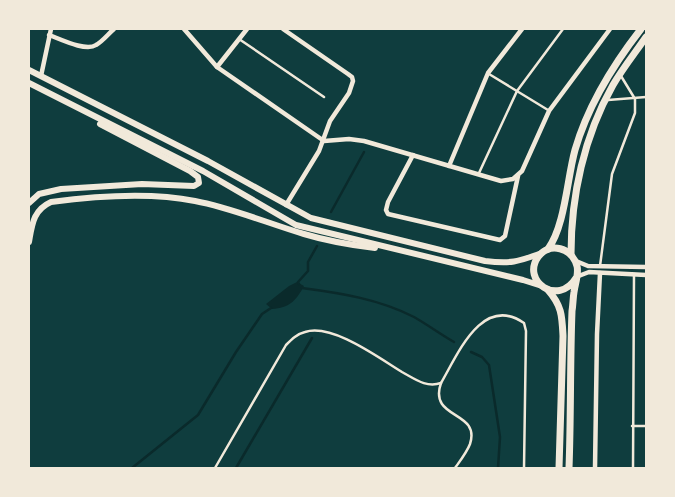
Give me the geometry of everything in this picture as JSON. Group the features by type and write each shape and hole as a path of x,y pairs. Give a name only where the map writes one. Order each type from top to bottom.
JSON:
{"main road":[{"path":"559,468 562,318 556,299 538,282 534,270 538,257 556,236 569,173 582,128 602,86 641,29"},
{"path":"570,468 572,320 573,294 577,269 573,257 572,223 579,175 592,130 606,100 646,37"},
{"path":"29,70 208,162 311,218 485,261 518,262 545,251 561,248 573,257"},
{"path":"29,84 203,171 296,225 523,280 545,288 561,290 573,283 576,278"},
{"path":"29,203 39,194 62,189 142,184 194,186 199,183 198,177 190,171 99,124 44,92"},
{"path":"29,242 33,220 37,212 51,202 146,196 194,200 305,234 353,245 403,251"}],"street":[{"path":"41,76 51,29"},
{"path":"50,34 90,48 95,46 114,29"},
{"path":"184,29 216,67 324,141 342,139 364,141 502,181 518,176"},
{"path":"216,67 247,29"},
{"path":"283,29 352,77 352,87 330,121 324,141 315,160 286,205"},
{"path":"448,166 488,73 522,29"},
{"path":"413,155 388,202 386,210 388,214 500,240 505,236 518,176 549,111 610,29"},
{"path":"573,257 588,266 646,267"},
{"path":"576,278 589,272 646,275"},
{"path":"595,468 600,273"}],"lane":[{"path":"478,175 517,91 563,29"},
{"path":"239,39 324,97"},
{"path":"488,73 549,111"},
{"path":"600,266 612,174 634,113 634,99 621,74"},
{"path":"606,100 646,97"},
{"path":"633,468 634,274"},
{"path":"456,468 470,442 469,426 465,421 440,404 438,396 441,383 469,336 482,321 498,315 517,318 524,323 526,331 527,373 524,468"},
{"path":"215,468 286,345 296,336 306,331 316,330 344,338 418,381 434,385 441,383"},
{"path":"632,426 646,426"}],"water":[{"path":"297,282 304,286 291,303 272,309 266,304 289,286"}],"waterway":[{"path":"331,212 364,152"},
{"path":"299,284 298,282 308,271 308,262 317,246"},
{"path":"302,288 373,301 414,317 454,342"},
{"path":"132,468 198,415 236,352 262,314 271,308"},
{"path":"236,468 312,338"},
{"path":"471,352 482,357 489,365 500,437 498,468"}]}
